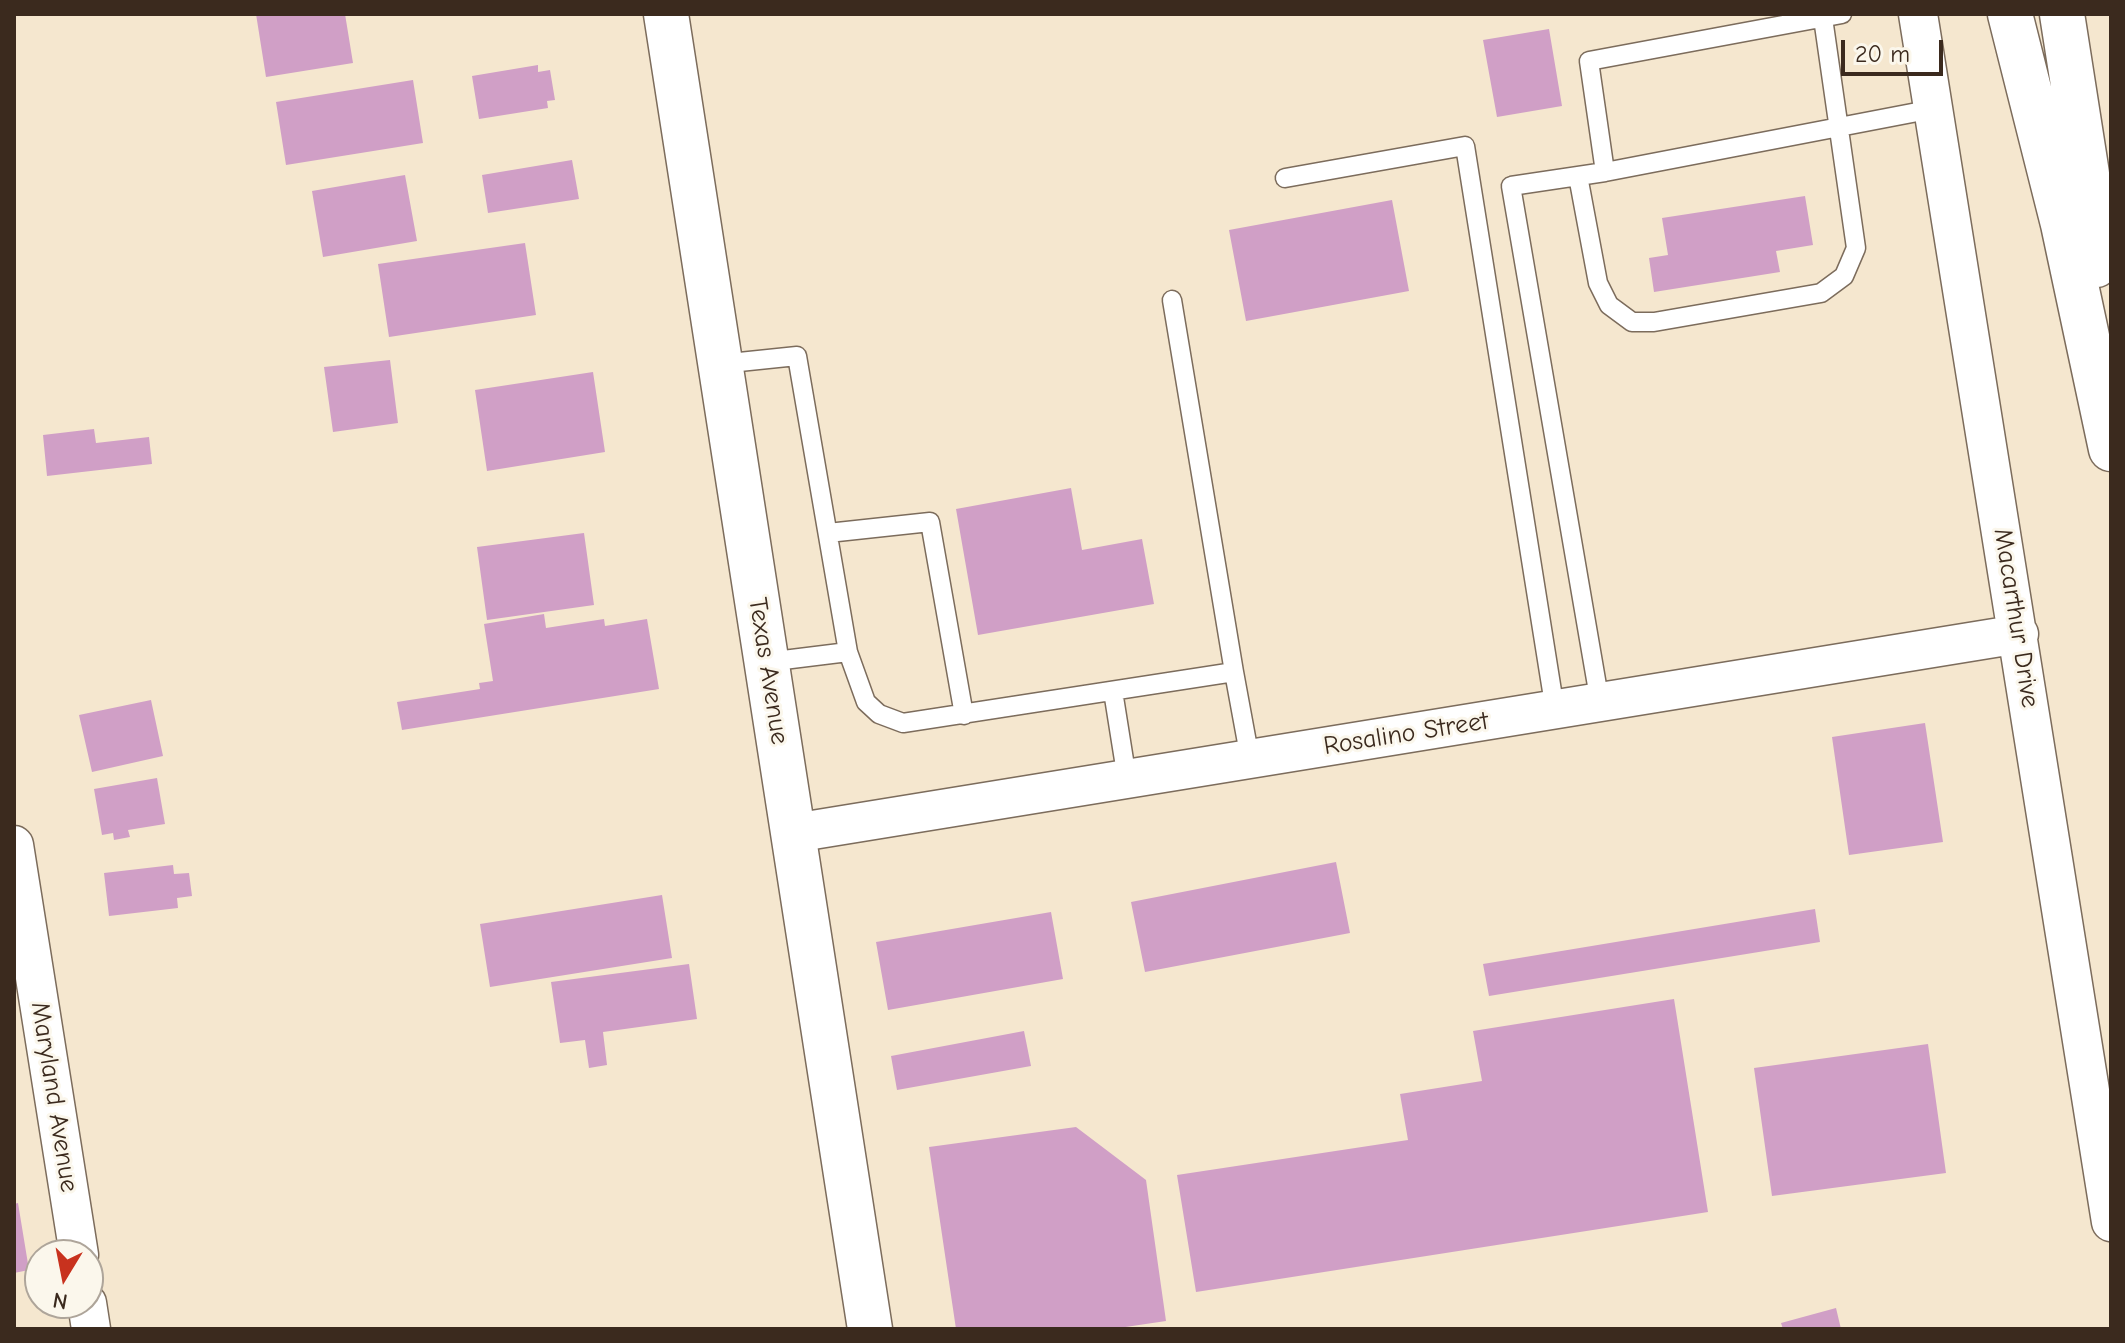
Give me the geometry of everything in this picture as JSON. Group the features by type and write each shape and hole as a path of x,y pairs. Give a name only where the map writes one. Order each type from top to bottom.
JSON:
{"main road":[{"name":"Texas Avenue","path":"666,14 870,1329"},
{"path":"2010,14 2063,224 2111,449"},
{"path":"2062,14 2087,174 2111,421"}],"street":[{"name":"Macarthur Drive","path":"1918,14 2111,1222"},
{"name":"Rosalino Street","path":"794,833 2019,634"},
{"name":"Maryland Avenue","path":"14,845 76,1239"}],"lane":[{"path":"1605,172 1589,61 1842,14"},
{"path":"1578,176 1598,283 1609,305 1632,322 1654,322 1821,293 1844,276 1856,248 1823,18"},
{"path":"1600,703 1511,186 1605,172 1933,109"},
{"path":"1285,178 1465,146 1555,710"},
{"path":"1172,300 1250,759"},
{"path":"720,364 797,356 848,652 866,702 879,714 903,723 1234,672"},
{"path":"828,533 930,522 964,715"},
{"path":"767,662 848,652"},
{"path":"1113,691 1127,779"}],"building":[{"path":"256,14 345,14 353,63 266,77"},
{"path":"1549,29 1562,106 1497,117 1483,40"},
{"path":"538,65 538,72 550,70 555,100 547,101 548,108 479,119 472,76"},
{"path":"413,80 423,143 286,165 276,102"},
{"path":"572,160 579,199 488,213 482,175"},
{"path":"405,175 417,241 323,257 312,191"},
{"path":"1805,196 1813,245 1776,251 1780,272 1654,292 1649,258 1668,255 1662,218"},
{"path":"1392,200 1409,291 1246,321 1229,230"},
{"path":"525,243 536,315 389,337 378,264"},
{"path":"390,360 398,423 333,432 324,367"},
{"path":"593,372 605,452 487,471 475,390"},
{"path":"94,429 96,443 149,437 152,464 47,476 43,435"},
{"path":"1071,488 1082,550 1142,539 1154,604 978,635 956,509"},
{"path":"584,533 594,605 487,620 477,547"},
{"path":"544,614 546,628 604,619 605,626 647,619 659,689 402,730 397,702 480,689 479,683 493,681 484,624"},
{"path":"151,700 163,756 92,772 79,715"},
{"path":"1925,723 1943,842 1849,855 1832,737"},
{"path":"157,778 165,824 128,830 130,837 114,840 113,833 102,835 94,789"},
{"path":"1336,862 1350,933 1145,972 1131,902"},
{"path":"173,865 174,874 189,873 192,896 177,898 178,908 109,916 104,873"},
{"path":"662,895 672,958 490,987 480,924"},
{"path":"1815,909 1820,942 1489,996 1483,964"},
{"path":"1051,912 1063,979 888,1010 876,942"},
{"path":"689,964 697,1019 603,1032 607,1065 589,1068 585,1040 560,1043 551,982"},
{"path":"1674,999 1708,1212 1196,1292 1177,1175 1408,1140 1400,1094 1482,1081 1473,1031"},
{"path":"1024,1031 1031,1066 897,1090 891,1056"},
{"path":"1928,1044 1946,1173 1772,1196 1754,1068"},
{"path":"1076,1127 1146,1180 1166,1321 1112,1329 956,1329 929,1147"},
{"path":"18,1203 24,1240 24,1271 14,1273 14,1204"},
{"path":"1836,1308 1841,1329 1783,1329 1781,1323"}]}
